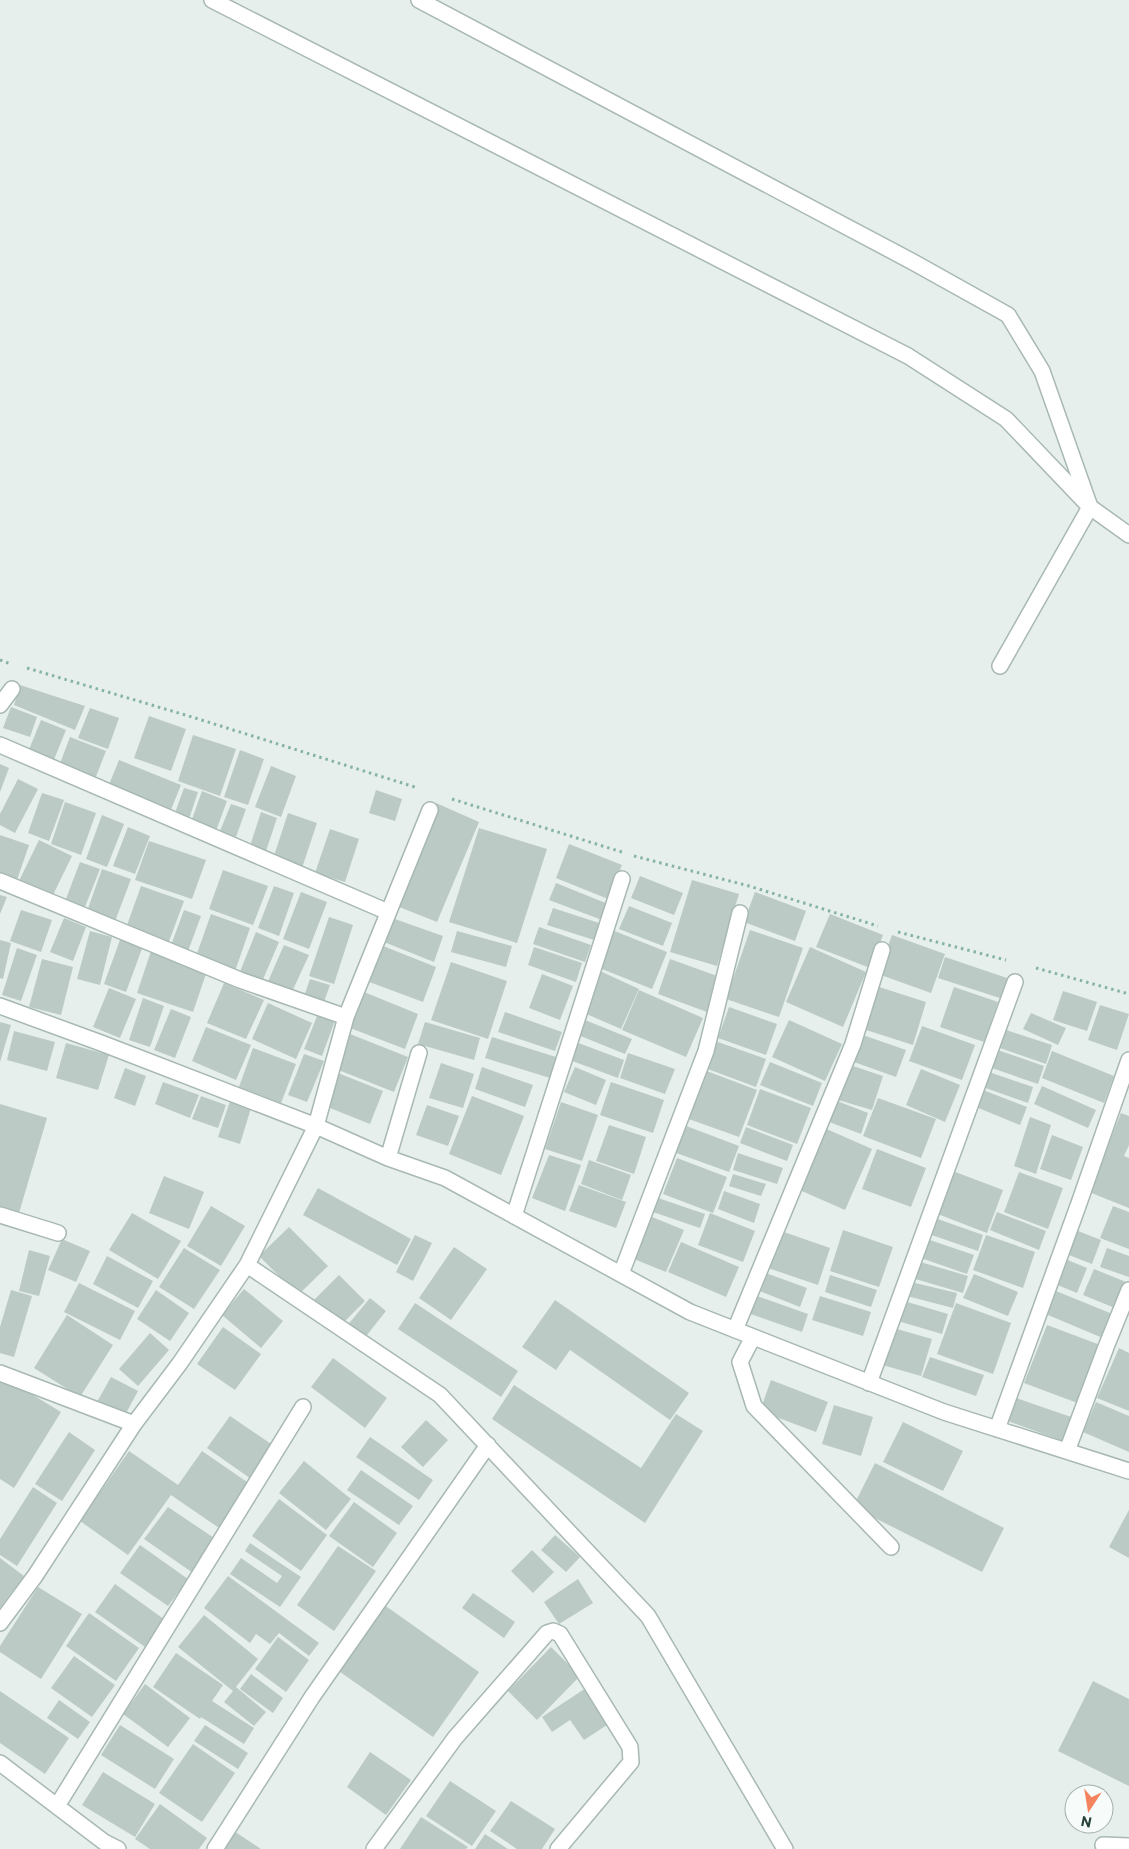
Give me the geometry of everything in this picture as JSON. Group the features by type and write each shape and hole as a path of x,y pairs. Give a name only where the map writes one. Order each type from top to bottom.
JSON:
{"street":[{"path":"212,0 908,356 1006,419 1090,507 1129,535"},
{"path":"419,0 913,262 1008,315 1042,371 1090,507 1000,666"},
{"path":"0,705 12,689"},
{"path":"0,746 388,912"},
{"path":"0,1624 35,1576 134,1424 180,1363 247,1265 316,1126 346,1017 430,810"},
{"path":"514,1216 622,879"},
{"path":"0,881 240,980 346,1017"},
{"path":"621,1274 706,1051 740,913"},
{"path":"735,1330 854,1044 882,950"},
{"path":"869,1383 1015,982"},
{"path":"0,1006 316,1126 388,1158 445,1178 690,1312 944,1412 1129,1471"},
{"path":"388,1158 419,1052"},
{"path":"997,1429 1129,1060"},
{"path":"0,1216 58,1233"},
{"path":"247,1265 440,1395 648,1616 785,1849"},
{"path":"1067,1451 1129,1290"},
{"path":"753,1337 740,1362 754,1406 891,1547"},
{"path":"0,1373 134,1424"},
{"path":"57,1806 303,1407"},
{"path":"215,1849 312,1697 488,1445"},
{"path":"374,1849 455,1738 547,1633 553,1631 560,1634 630,1747 631,1762 558,1849"},
{"path":"0,1763 107,1847"},
{"path":"1103,1845 1129,1846"}],"path":[{"path":"0,660 14,664"},
{"path":"20,666 426,790"},
{"path":"444,796 631,855 749,886 881,927"},
{"path":"890,930 1010,961"},
{"path":"1028,966 1129,994"}],"building":[{"path":"20,685 85,706 75,730 14,705"},
{"path":"11,707 37,717 30,737 3,728"},
{"path":"90,708 119,718 108,749 78,738"},
{"path":"149,716 186,729 171,771 134,758"},
{"path":"41,720 66,730 53,762 28,752"},
{"path":"193,735 236,749 220,796 178,781"},
{"path":"70,737 106,751 95,779 59,766"},
{"path":"240,750 264,759 248,805 224,797"},
{"path":"119,760 181,785 170,812 108,787"},
{"path":"0,764 9,768 0,792"},
{"path":"271,766 296,776 281,817 255,807"},
{"path":"18,779 38,789 15,833 0,825 0,814"},
{"path":"184,788 198,792 189,819 175,813"},
{"path":"376,790 402,799 395,821 369,813"},
{"path":"202,791 227,801 216,831 191,822"},
{"path":"42,793 64,800 49,841 28,833"},
{"path":"65,802 96,813 81,855 51,844"},
{"path":"436,803 479,822 437,922 394,905"},
{"path":"231,804 246,809 236,837 220,831"},
{"path":"261,812 277,818 266,851 250,846"},
{"path":"288,813 317,823 302,868 273,859"},
{"path":"102,815 124,824 107,867 86,859"},
{"path":"128,827 150,836 135,874 113,866"},
{"path":"479,828 547,849 517,943 449,922"},
{"path":"330,829 359,839 345,882 315,873"},
{"path":"0,835 29,845 17,880 0,875"},
{"path":"39,840 72,856 51,899 18,883"},
{"path":"149,841 206,860 192,899 135,880"},
{"path":"569,844 622,865 608,899 556,878"},
{"path":"80,862 100,869 83,912 64,904"},
{"path":"102,869 131,879 114,924 86,914"},
{"path":"223,870 268,886 253,925 209,909"},
{"path":"640,876 683,893 674,915 631,898"},
{"path":"692,880 739,894 717,966 670,952"},
{"path":"556,883 608,904 602,920 549,900"},
{"path":"141,886 184,901 168,944 126,928"},
{"path":"274,886 294,893 279,936 258,928"},
{"path":"301,892 327,902 309,949 283,939"},
{"path":"755,892 806,911 795,941 744,922"},
{"path":"0,895 7,897 0,914"},
{"path":"629,906 672,923 663,946 619,929"},
{"path":"553,908 599,923 594,940 547,925"},
{"path":"21,910 52,920 41,952 10,941"},
{"path":"184,910 201,916 187,954 170,948"},
{"path":"211,914 250,928 234,974 195,959"},
{"path":"830,914 883,935 870,968 816,947"},
{"path":"329,917 353,925 334,984 309,976"},
{"path":"64,918 86,927 73,961 50,952"},
{"path":"392,918 443,936 434,962 384,942"},
{"path":"539,927 591,945 585,962 533,944"},
{"path":"612,930 667,952 652,989 597,967"},
{"path":"750,930 803,948 779,1017 726,999"},
{"path":"90,931 112,937 100,985 77,979"},
{"path":"457,931 512,946 506,967 451,952"},
{"path":"256,932 279,942 261,984 239,974"},
{"path":"892,935 945,954 931,993 878,974"},
{"path":"121,937 143,946 126,992 104,984"},
{"path":"0,940 11,943 3,979 0,978"},
{"path":"378,944 436,967 423,1002 364,980"},
{"path":"284,945 309,955 290,996 266,986"},
{"path":"534,947 582,963 576,982 528,965"},
{"path":"810,947 866,972 843,1027 786,1002"},
{"path":"17,948 37,955 21,1001 2,995"},
{"path":"151,951 207,971 193,1012 137,993"},
{"path":"945,957 1013,980 1006,1000 938,978"},
{"path":"42,959 73,967 61,1015 29,1007"},
{"path":"670,959 720,977 707,1012 658,994"},
{"path":"451,962 507,981 488,1039 431,1020"},
{"path":"600,971 639,989 621,1029 582,1012"},
{"path":"542,974 573,986 560,1020 529,1008"},
{"path":"310,979 330,985 323,1005 303,999"},
{"path":"224,983 264,1000 246,1039 207,1023"},
{"path":"876,986 926,1002 913,1045 863,1029"},
{"path":"954,987 998,1002 984,1042 940,1027"},
{"path":"109,988 136,999 120,1038 93,1027"},
{"path":"639,990 703,1018 686,1057 622,1030"},
{"path":"1063,991 1097,1002 1087,1031 1053,1020"},
{"path":"364,992 418,1014 405,1049 350,1028"},
{"path":"143,998 164,1006 150,1047 129,1040"},
{"path":"268,1003 312,1023 296,1059 252,1039"},
{"path":"1100,1005 1129,1014 1117,1050 1088,1040"},
{"path":"729,1007 777,1024 766,1055 718,1038"},
{"path":"171,1009 191,1017 175,1058 154,1050"},
{"path":"319,1011 336,1018 322,1056 304,1049"},
{"path":"505,1012 562,1032 555,1051 498,1032"},
{"path":"1031,1013 1066,1028 1058,1045 1023,1029"},
{"path":"585,1020 632,1039 625,1054 578,1035"},
{"path":"789,1020 842,1044 825,1081 772,1057"},
{"path":"0,1022 11,1025 0,1062"},
{"path":"425,1022 480,1038 474,1060 418,1044"},
{"path":"922,1026 975,1045 962,1080 909,1061"},
{"path":"206,1027 251,1045 236,1080 192,1061"},
{"path":"1000,1028 1052,1045 1046,1064 994,1046"},
{"path":"14,1031 55,1042 47,1071 7,1060"},
{"path":"350,1034 408,1057 394,1092 336,1069"},
{"path":"860,1034 906,1050 896,1077 851,1061"},
{"path":"492,1037 556,1057 550,1078 485,1058"},
{"path":"573,1041 624,1060 618,1078 567,1059"},
{"path":"715,1041 766,1059 756,1087 705,1068"},
{"path":"66,1043 109,1055 98,1090 56,1078"},
{"path":"253,1048 296,1064 281,1103 239,1087"},
{"path":"992,1048 1044,1066 1038,1084 986,1066"},
{"path":"1052,1051 1114,1076 1104,1103 1042,1078"},
{"path":"628,1053 675,1069 665,1094 620,1078"},
{"path":"304,1054 324,1061 307,1102 288,1095"},
{"path":"770,1062 822,1083 813,1106 760,1085"},
{"path":"441,1063 474,1074 463,1108 429,1098"},
{"path":"847,1064 883,1076 872,1110 835,1099"},
{"path":"482,1067 533,1085 525,1107 475,1089"},
{"path":"575,1067 606,1080 596,1105 564,1092"},
{"path":"125,1068 146,1076 135,1106 114,1098"},
{"path":"921,1069 960,1085 945,1122 906,1105"},
{"path":"704,1070 757,1090 739,1137 686,1118"},
{"path":"986,1071 1033,1087 1028,1103 980,1086"},
{"path":"338,1073 383,1091 370,1124 325,1106"},
{"path":"163,1082 199,1095 190,1118 155,1104"},
{"path":"611,1082 664,1100 653,1133 600,1115"},
{"path":"1042,1086 1096,1110 1088,1128 1034,1104"},
{"path":"760,1089 811,1108 797,1144 747,1125"},
{"path":"983,1090 1027,1107 1020,1125 976,1107"},
{"path":"201,1096 226,1105 218,1128 192,1119"},
{"path":"472,1096 524,1116 501,1175 449,1154"},
{"path":"878,1098 936,1119 921,1158 863,1136"},
{"path":"832,1099 868,1113 861,1134 824,1120"},
{"path":"230,1101 251,1108 240,1144 218,1137"},
{"path":"561,1102 598,1115 582,1161 545,1149"},
{"path":"0,1104 47,1118 19,1213 0,1208"},
{"path":"427,1105 459,1116 448,1146 416,1135"},
{"path":"1121,1113 1129,1116 1129,1145 1124,1156 1129,1158 1129,1208 1089,1192"},
{"path":"1030,1117 1051,1125 1036,1174 1014,1166"},
{"path":"681,1124 739,1146 729,1172 671,1151"},
{"path":"609,1125 646,1137 634,1174 596,1161"},
{"path":"746,1127 793,1145 787,1161 740,1143"},
{"path":"822,1127 872,1149 845,1210 795,1188"},
{"path":"1052,1135 1083,1147 1071,1180 1040,1169"},
{"path":"877,1149 926,1168 911,1207 862,1189"},
{"path":"738,1153 783,1168 777,1184 733,1170"},
{"path":"549,1155 581,1165 565,1211 532,1198"},
{"path":"677,1158 727,1177 713,1213 663,1194"},
{"path":"589,1160 631,1175 622,1200 581,1184"},
{"path":"950,1170 1003,1190 987,1233 935,1213"},
{"path":"1019,1172 1063,1188 1048,1229 1004,1212"},
{"path":"733,1174 766,1184 761,1196 729,1186"},
{"path":"164,1176 204,1192 189,1229 149,1213"},
{"path":"579,1185 626,1202 616,1228 569,1211"},
{"path":"318,1188 411,1239 397,1265 303,1215"},
{"path":"724,1191 760,1204 754,1223 718,1209"},
{"path":"658,1198 705,1214 700,1228 653,1212"},
{"path":"211,1206 245,1226 221,1266 187,1246"},
{"path":"1113,1206 1129,1212 1129,1249 1100,1238"},
{"path":"997,1212 1046,1231 1039,1250 990,1230"},
{"path":"132,1213 181,1241 158,1279 109,1250"},
{"path":"710,1213 755,1231 743,1262 698,1245"},
{"path":"652,1217 684,1230 666,1272 634,1259"},
{"path":"932,1217 983,1235 978,1251 926,1233"},
{"path":"289,1227 328,1266 298,1295 259,1256"},
{"path":"1073,1229 1101,1240 1092,1264 1064,1253"},
{"path":"843,1230 893,1247 879,1287 830,1271"},
{"path":"781,1231 830,1248 818,1285 768,1268"},
{"path":"415,1235 432,1243 413,1281 396,1272"},
{"path":"986,1235 1035,1252 1023,1288 973,1270"},
{"path":"924,1238 974,1255 967,1274 918,1257"},
{"path":"62,1239 90,1251 76,1282 48,1270"},
{"path":"681,1242 739,1267 726,1297 668,1272"},
{"path":"454,1247 487,1269 451,1320 419,1298"},
{"path":"184,1248 220,1270 194,1309 159,1287"},
{"path":"1107,1248 1129,1256 1129,1277 1100,1267"},
{"path":"29,1250 50,1256 39,1296 19,1291"},
{"path":"107,1256 153,1281 138,1308 93,1284"},
{"path":"1065,1259 1087,1268 1077,1293 1055,1284"},
{"path":"917,1261 968,1276 963,1293 912,1278"},
{"path":"1094,1269 1126,1282 1115,1308 1083,1295"},
{"path":"763,1272 807,1288 800,1307 757,1290"},
{"path":"974,1274 1018,1292 1008,1316 963,1298"},
{"path":"339,1275 365,1301 340,1326 314,1300"},
{"path":"830,1275 877,1290 871,1307 825,1292"},
{"path":"911,1282 957,1293 953,1308 907,1296"},
{"path":"79,1283 135,1311 120,1340 64,1312"},
{"path":"244,1289 283,1321 261,1348 222,1315"},
{"path":"1051,1289 1115,1315 1105,1339 1041,1312"},
{"path":"11,1290 32,1296 14,1357 0,1353 0,1327"},
{"path":"156,1290 189,1313 170,1341 137,1319"},
{"path":"754,1295 808,1314 802,1332 748,1313"},
{"path":"820,1296 871,1312 863,1336 812,1320"},
{"path":"370,1298 386,1311 363,1340 346,1327"},
{"path":"555,1300 689,1393 670,1420 570,1350 556,1370 522,1347"},
{"path":"904,1301 948,1314 942,1334 898,1321"},
{"path":"415,1303 518,1371 501,1397 398,1329"},
{"path":"956,1303 1011,1323 993,1374 937,1354"},
{"path":"67,1315 113,1345 80,1397 34,1368"},
{"path":"1047,1325 1103,1346 1080,1404 1024,1383"},
{"path":"223,1327 261,1354 235,1390 197,1364"},
{"path":"890,1327 932,1339 921,1376 879,1364"},
{"path":"150,1333 169,1350 138,1386 119,1369"},
{"path":"1119,1348 1129,1353 1129,1411 1097,1398"},
{"path":"930,1357 984,1375 976,1396 922,1377"},
{"path":"333,1358 387,1398 365,1428 311,1387"},
{"path":"0,1375 61,1412 14,1488 0,1479"},
{"path":"111,1377 138,1391 124,1417 97,1402"},
{"path":"771,1380 828,1402 816,1432 760,1411"},
{"path":"514,1385 641,1468 676,1414 703,1431 645,1523 492,1419"},
{"path":"1013,1397 1074,1418 1066,1442 1005,1420"},
{"path":"1096,1402 1129,1416 1129,1452 1083,1432"},
{"path":"834,1405 873,1417 861,1456 822,1444"},
{"path":"230,1416 277,1448 254,1481 207,1448"},
{"path":"426,1420 448,1440 423,1467 401,1447"},
{"path":"903,1422 963,1451 943,1491 883,1462"},
{"path":"69,1432 95,1450 62,1501 35,1484"},
{"path":"370,1437 433,1480 419,1500 356,1457"},
{"path":"129,1451 178,1485 202,1451 250,1484 219,1528 171,1495 128,1555 80,1521"},
{"path":"304,1461 351,1499 326,1530 279,1493"},
{"path":"875,1463 1004,1528 982,1572 853,1507"},
{"path":"361,1470 413,1506 399,1525 347,1490"},
{"path":"33,1487 57,1503 17,1566 0,1555 0,1539"},
{"path":"279,1499 327,1535 301,1571 252,1536"},
{"path":"354,1502 397,1533 373,1567 329,1536"},
{"path":"168,1507 220,1542 196,1575 144,1539"},
{"path":"1129,1510 1129,1558 1109,1547"},
{"path":"555,1535 580,1557 566,1572 541,1550"},
{"path":"250,1543 301,1577 280,1607 230,1574 241,1558 277,1583 282,1576 245,1551"},
{"path":"140,1545 188,1579 168,1606 120,1573"},
{"path":"338,1546 376,1571 334,1631 297,1605"},
{"path":"532,1550 554,1572 533,1593 511,1571"},
{"path":"0,1558 24,1576 0,1608"},
{"path":"228,1576 319,1643 309,1656 279,1633 270,1644 256,1634 250,1643 204,1608"},
{"path":"578,1579 593,1603 559,1624 544,1602"},
{"path":"115,1584 168,1622 148,1649 95,1612"},
{"path":"38,1587 82,1614 41,1679 0,1652 0,1646"},
{"path":"473,1593 515,1622 504,1638 462,1608"},
{"path":"380,1602 479,1672 433,1737 333,1667"},
{"path":"89,1613 139,1648 116,1681 66,1646"},
{"path":"204,1615 258,1659 236,1687 266,1712 254,1726 224,1702 233,1691 178,1647"},
{"path":"278,1637 309,1660 286,1692 255,1669"},
{"path":"551,1647 580,1676 537,1720 508,1691"},
{"path":"176,1653 223,1685 212,1701 254,1728 244,1744 201,1717 200,1719 153,1687"},
{"path":"74,1656 115,1685 92,1717 51,1688"},
{"path":"251,1674 283,1698 273,1713 240,1689"},
{"path":"1093,1681 1129,1699 1129,1786 1058,1751"},
{"path":"145,1684 190,1718 168,1747 123,1714"},
{"path":"586,1688 610,1723 584,1740 570,1720 552,1732 542,1717"},
{"path":"0,1691 69,1738 45,1774 0,1743"},
{"path":"59,1700 90,1722 78,1739 47,1718"},
{"path":"120,1725 174,1759 155,1789 101,1755"},
{"path":"205,1725 248,1753 238,1769 194,1741"},
{"path":"193,1744 235,1773 202,1822 159,1793"},
{"path":"370,1752 411,1780 386,1815 347,1787"},
{"path":"103,1772 155,1804 135,1837 82,1805"},
{"path":"450,1781 496,1811 472,1846 426,1816"},
{"path":"511,1801 555,1829 542,1849 517,1849 490,1831"},
{"path":"160,1804 207,1838 199,1849 150,1849 135,1839"},
{"path":"421,1817 468,1847 466,1849 400,1849"},
{"path":"234,1831 261,1849 221,1849"},
{"path":"485,1834 508,1849 475,1849"}]}
